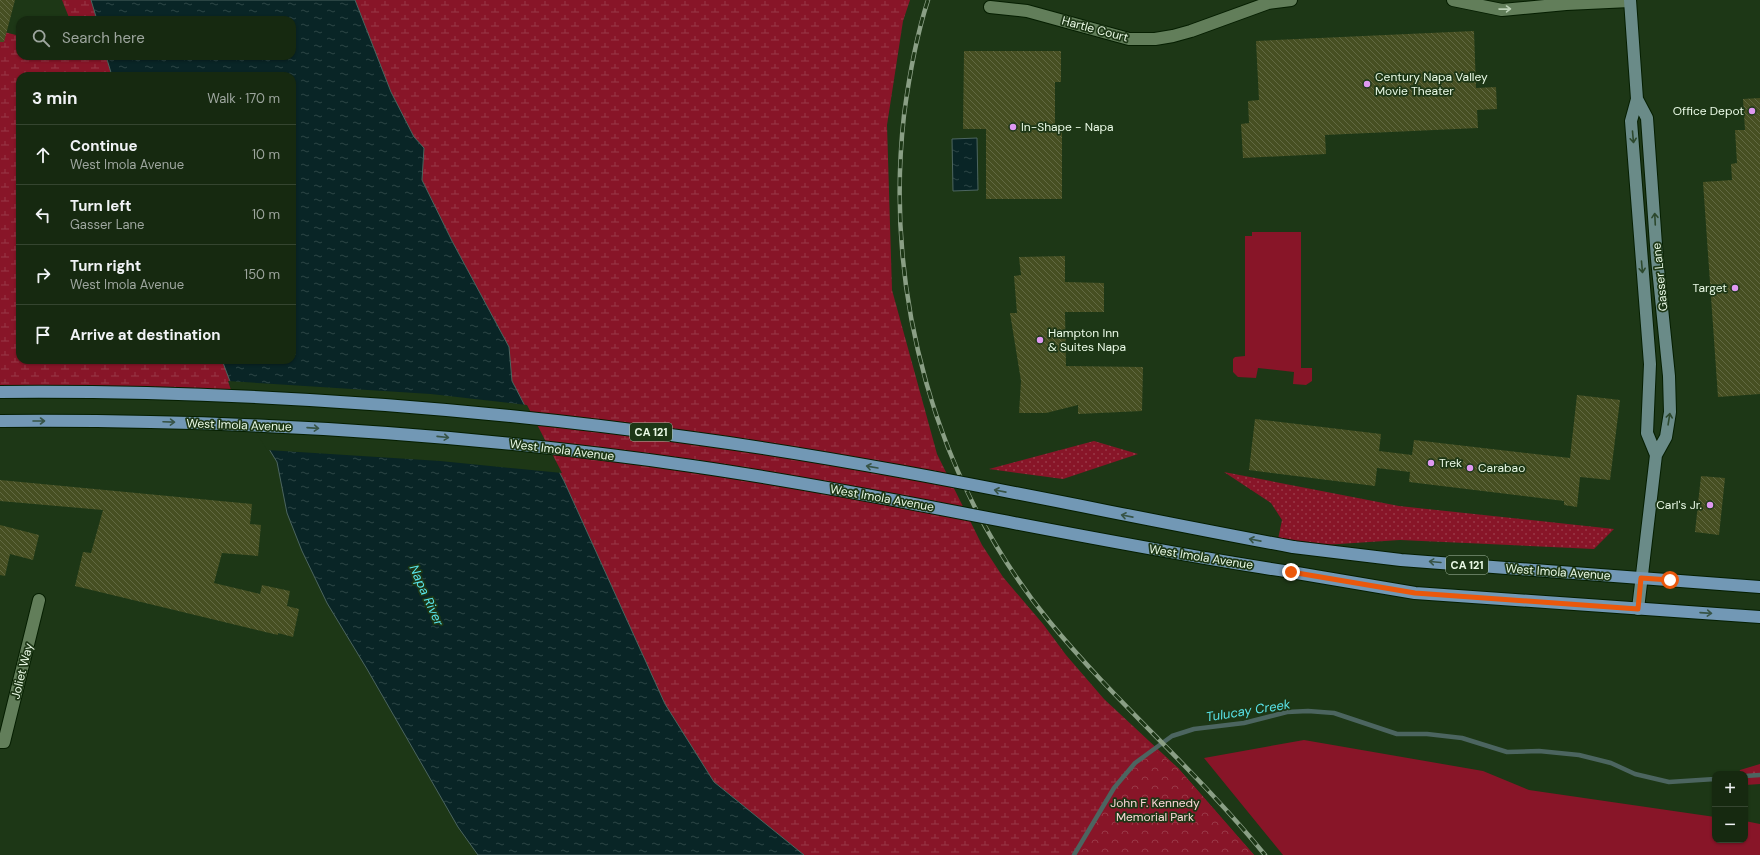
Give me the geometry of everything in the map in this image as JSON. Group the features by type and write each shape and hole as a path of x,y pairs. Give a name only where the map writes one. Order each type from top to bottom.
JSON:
{"main road":[{"name":"West Imola Avenue","path":"0,392 162,393 303,398 440,408 563,421 696,438 839,461 1293,547 1401,560 1760,587"},
{"name":"West Imola Avenue","path":"0,421 161,422 301,427 438,436 560,449 692,466 834,490 1198,558 1415,593 1760,617"}],"street":[{"name":"Hartle Court","path":"990,7 1027,11 1129,39 1155,39 1191,31 1268,4 1291,0"},
{"path":"1453,0 1502,10 1630,0"},
{"name":"Gasser Lane","path":"1630,0 1637,99 1631,121 1650,364 1647,433 1656,455"},
{"name":"Gasser Lane","path":"1637,99 1647,118 1657,259 1669,376 1670,412 1666,437 1656,455 1638,609"},
{"name":"Joliet Way","path":"2,742 40,600"}],"green space":[{"path":"62,0 91,0 96,16 68,16"},
{"path":"355,0 910,0 903,21 887,125 892,290 937,454 982,545 1003,577 1043,624 1066,655 1104,699 1178,768 1254,855 804,855 714,782 665,704 564,481 512,381 509,347 452,241 422,180 424,148 414,137 391,92"},
{"path":"0,31 16,35 16,60 107,60 111,72 16,72 16,364 227,364 240,396 0,392"},
{"path":"1252,232 1301,232 1301,368 1312,368 1312,381 1306,385 1293,384 1294,372 1258,368 1256,378 1238,377 1233,372 1233,359 1235,357 1245,356 1245,236 1252,236"},
{"path":"1094,441 1138,454 1063,479 989,469"},
{"path":"1224,472 1399,506 1614,529 1594,549 1400,540 1293,547 1277,544 1282,520 1271,503"},
{"path":"1304,740 1483,771 1529,790 1712,817 1712,843 1748,843 1748,822 1760,824 1760,855 1283,855 1204,758"},
{"name":"John F. Kennedy Memorial Park","path":"1153,749 1178,768 1254,855 1074,855 1108,798 1128,772"},
{"path":"1760,764 1760,784 1748,785 1748,771 1740,770"}],"water":[{"name":"Napa River","path":"91,0 355,0 391,92 414,137 424,148 422,180 452,241 509,347 512,381 564,481 665,704 714,782 804,855 478,855 458,827 367,669 327,603 302,551 287,513 277,462 234,392 224,364 296,364 296,72 111,72 107,60 296,60 296,16 96,16"},
{"path":"977,138 978,190 953,191 952,139"}],"pier":[{"path":"228,381 431,394 527,405 562,473 440,461 267,450 232,393"}],"building":[{"path":"0,0 15,0 4,42 0,42"},
{"name":"Century Napa Valley Movie Theater","path":"1474,31 1476,88 1496,87 1497,109 1477,110 1478,128 1325,135 1326,154 1243,158 1241,124 1249,123 1248,101 1259,100 1256,41"},
{"name":"In-Shape - Napa","path":"964,51 1061,51 1061,82 1055,82 1055,125 1062,125 1062,199 986,199 986,129 963,129"},
{"name":"Target","path":"1760,98 1760,394 1718,397 1703,182 1732,180 1731,164 1737,163 1735,130 1745,130 1743,99"},
{"name":"Hampton Inn & Suites Napa","path":"1065,256 1065,282 1104,283 1104,312 1065,312 1066,366 1143,367 1142,411 1078,414 1078,405 1046,413 1019,413 1021,381 1010,313 1017,313 1014,276 1021,275 1019,257"},
{"path":"1577,395 1620,400 1610,480 1580,477 1577,507 1564,505 1564,501 1409,482 1410,472 1377,468 1375,486 1249,470 1255,419 1381,434 1379,451 1412,455 1414,440 1570,458"},
{"name":"Carl's Jr.","path":"1701,476 1725,478 1719,535 1695,532"},
{"path":"0,480 252,504 250,524 261,525 258,556 222,553 214,583 260,594 262,585 290,591 287,606 299,609 293,637 278,633 278,635 75,586 83,552 91,553 103,510 0,501"},
{"path":"0,525 39,535 33,560 10,554 5,576 0,575"}],"waterway":[{"name":"Tulucay Creek","path":"1074,855 1114,788 1135,763 1172,736 1194,729 1244,723 1287,712 1308,711 1334,713 1397,734 1427,734 1462,738 1507,752 1539,751 1579,755 1611,763 1635,774 1669,782 1712,779"},
{"name":"Tulucay Creek","path":"1748,776 1760,775"}],"railway":[{"path":"928,0 913,57 904,115 900,182 902,250 911,317 926,383 948,447 975,508 1009,566 1049,621 1102,680 1239,824 1265,855"}],"place":[{"name":"Century Napa Valley Movie Theater","path":"1367,84"},
{"name":"Office Depot","path":"1752,111"},
{"name":"In-Shape - Napa","path":"1013,127"},
{"name":"Target","path":"1735,288"},
{"name":"Hampton Inn & Suites Napa","path":"1040,340"},
{"name":"Trek","path":"1431,463"},
{"name":"Carabao","path":"1470,468"},
{"name":"Carl's Jr.","path":"1710,505"}],"route":[{"path":"1291,572 1415,593 1638,609 1641,578 1670,580"}]}
